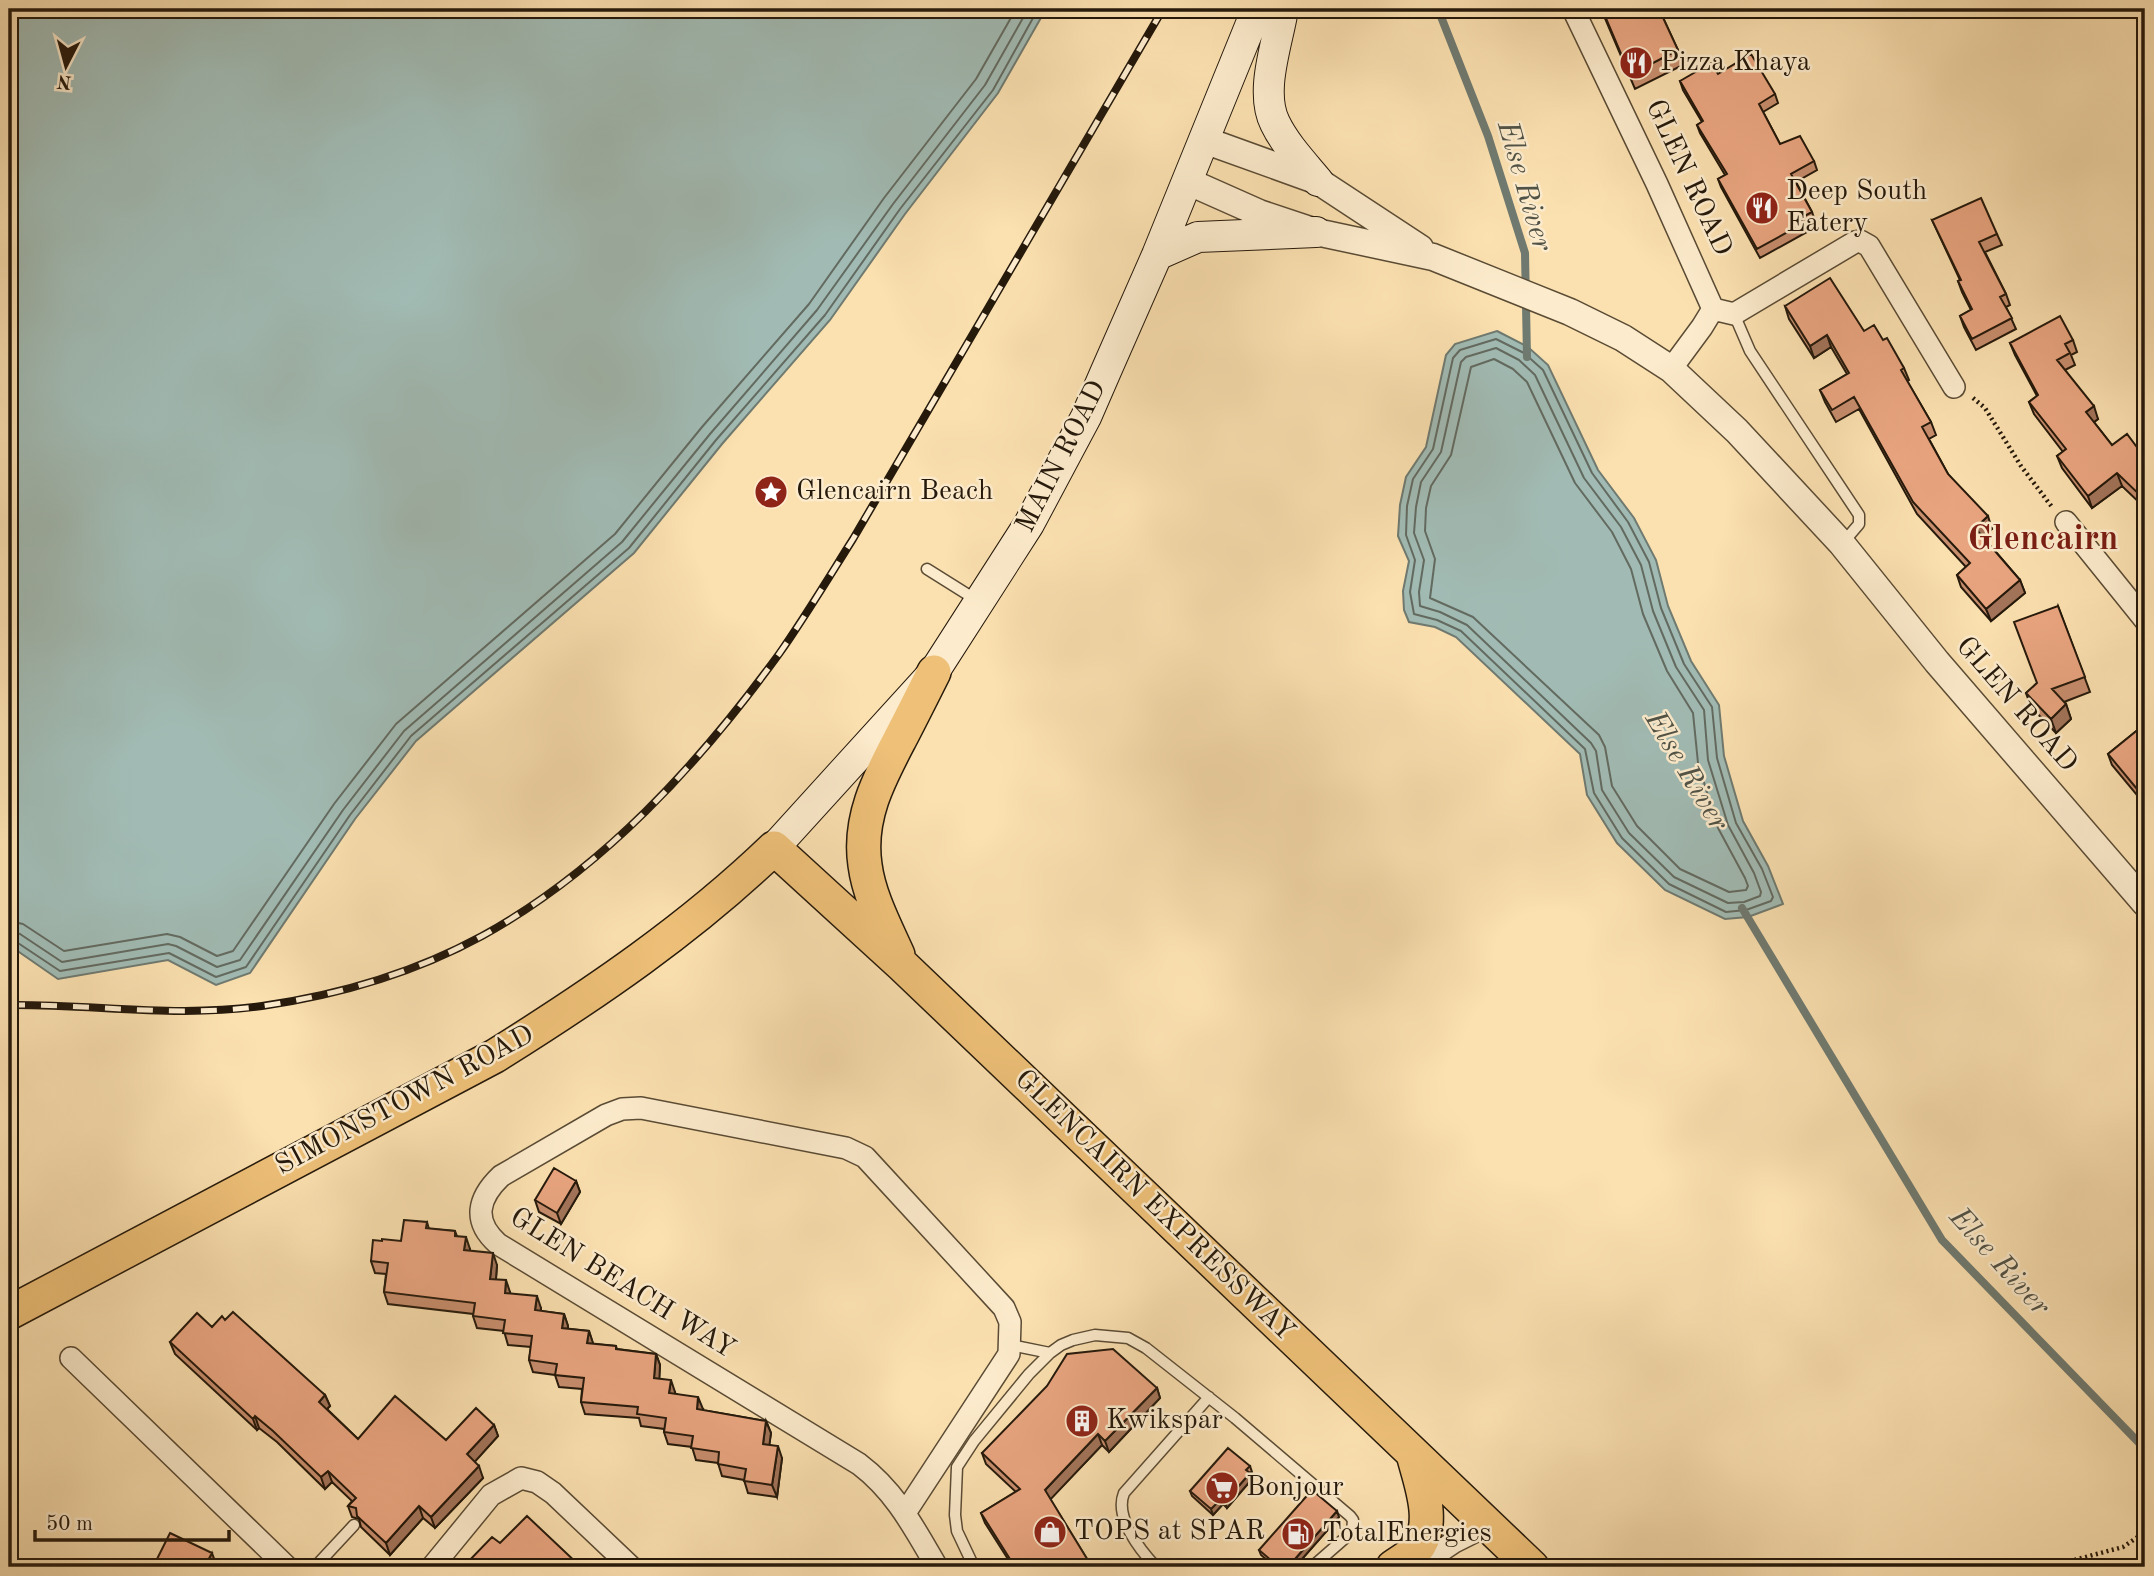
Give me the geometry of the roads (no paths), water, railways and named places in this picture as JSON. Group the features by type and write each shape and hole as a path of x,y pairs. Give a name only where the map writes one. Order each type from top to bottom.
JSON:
{"main road":[{"name":"MAIN ROAD","path":"774,848 934,672 981,603 1029,524 1086,417 1157,255 1257,9"},
{"path":"1283,9 1270,71 1269,95 1274,121 1318,181"},
{"path":"1157,255 1198,237 1316,232"},
{"path":"902,965 872,892 865,864 863,834 868,807 881,775 934,672"},
{"name":"GLENCAIRN EXPRESSWAY","path":"774,848 902,965 1532,1567"},
{"name":"SIMONSTOWN ROAD","path":"9,1313 495,1056 565,1013 657,949 741,880 774,848"},
{"path":"1393,1567 1414,1552 1422,1541 1426,1525 1424,1501 1413,1454"}],"street":[{"name":"GLEN ROAD","path":"1573,9 1657,184 1713,309"},
{"name":"GLEN ROAD","path":"1204,140 1318,181 1433,257"},
{"name":"GLEN ROAD","path":"1187,181 1259,213 1316,232 1433,257 1570,312 1623,338 1671,369 1737,431 1842,544 1937,662 2145,903"},
{"path":"1671,369 1713,309 1734,314 1860,241 1869,246 1954,387"},
{"path":"2066,522 2145,620"},
{"name":"GLEN BEACH WAY","path":"937,1567 905,1513 884,1485 859,1464 498,1244 486,1233 481,1220 482,1202 489,1188 501,1176 606,1115 622,1110 641,1108 846,1148 872,1163 1004,1308 1010,1322 1010,1345"},
{"path":"905,1513 1000,1369 1009,1354 1010,1345"},
{"path":"71,1358 286,1567"},
{"path":"432,1567 491,1495 521,1478 537,1482 553,1493 631,1567"},
{"path":"1417,1567 1454,1542 1488,1525"}],"lane":[{"path":"1734,314 1750,351 1859,515 1859,524 1842,544"},
{"path":"927,569 981,603"},
{"path":"974,1567 957,1531 957,1467 974,1441 1013,1393 1050,1353 1073,1340 1095,1335 1128,1338 1146,1348 1209,1397 1353,1520 1352,1532 1312,1567"},
{"path":"1010,1345 1050,1353"},
{"path":"1156,1567 1124,1522 1121,1501 1124,1493 1209,1397"},
{"path":"315,1567 354,1525"}],"water":[{"path":"9,9 1046,9 998,93 905,214 830,320 722,444 634,553 416,741 355,819 250,973 216,985 168,960 58,979 9,945"},
{"path":"1497,331 1528,347 1548,365 1598,470 1634,518 1656,560 1668,606 1691,661 1719,705 1724,756 1743,821 1768,866 1783,904 1748,917 1725,919 1665,890 1617,843 1587,795 1580,754 1456,637 1435,627 1409,622 1404,610 1403,591 1409,561 1398,536 1400,505 1406,477 1426,447 1446,355 1455,344"}],"waterway":[{"name":"Else River","path":"1438,9 1488,136 1525,253 1527,357"},
{"name":"Else River","path":"1742,908 1942,1240 2145,1449"}],"railway":[{"path":"9,1005 199,1011 262,1006 347,989 403,972 482,936 568,880 608,847 646,812 716,735 798,626 853,539 1163,9"}],"place":[{"name":"Pizza Khaya","path":"1636,63"},
{"name":"Deep South Eatery","path":"1762,208"},
{"name":"Glencairn Beach","path":"771,492"},
{"name":"Kwikspar","path":"1082,1421"},
{"name":"Bonjour","path":"1222,1488"},
{"name":"TOPS at SPAR","path":"1050,1532"},
{"name":"TotalEnergies","path":"1298,1534"}],"district":[{"name":"Glencairn","path":"2043,539"}]}
